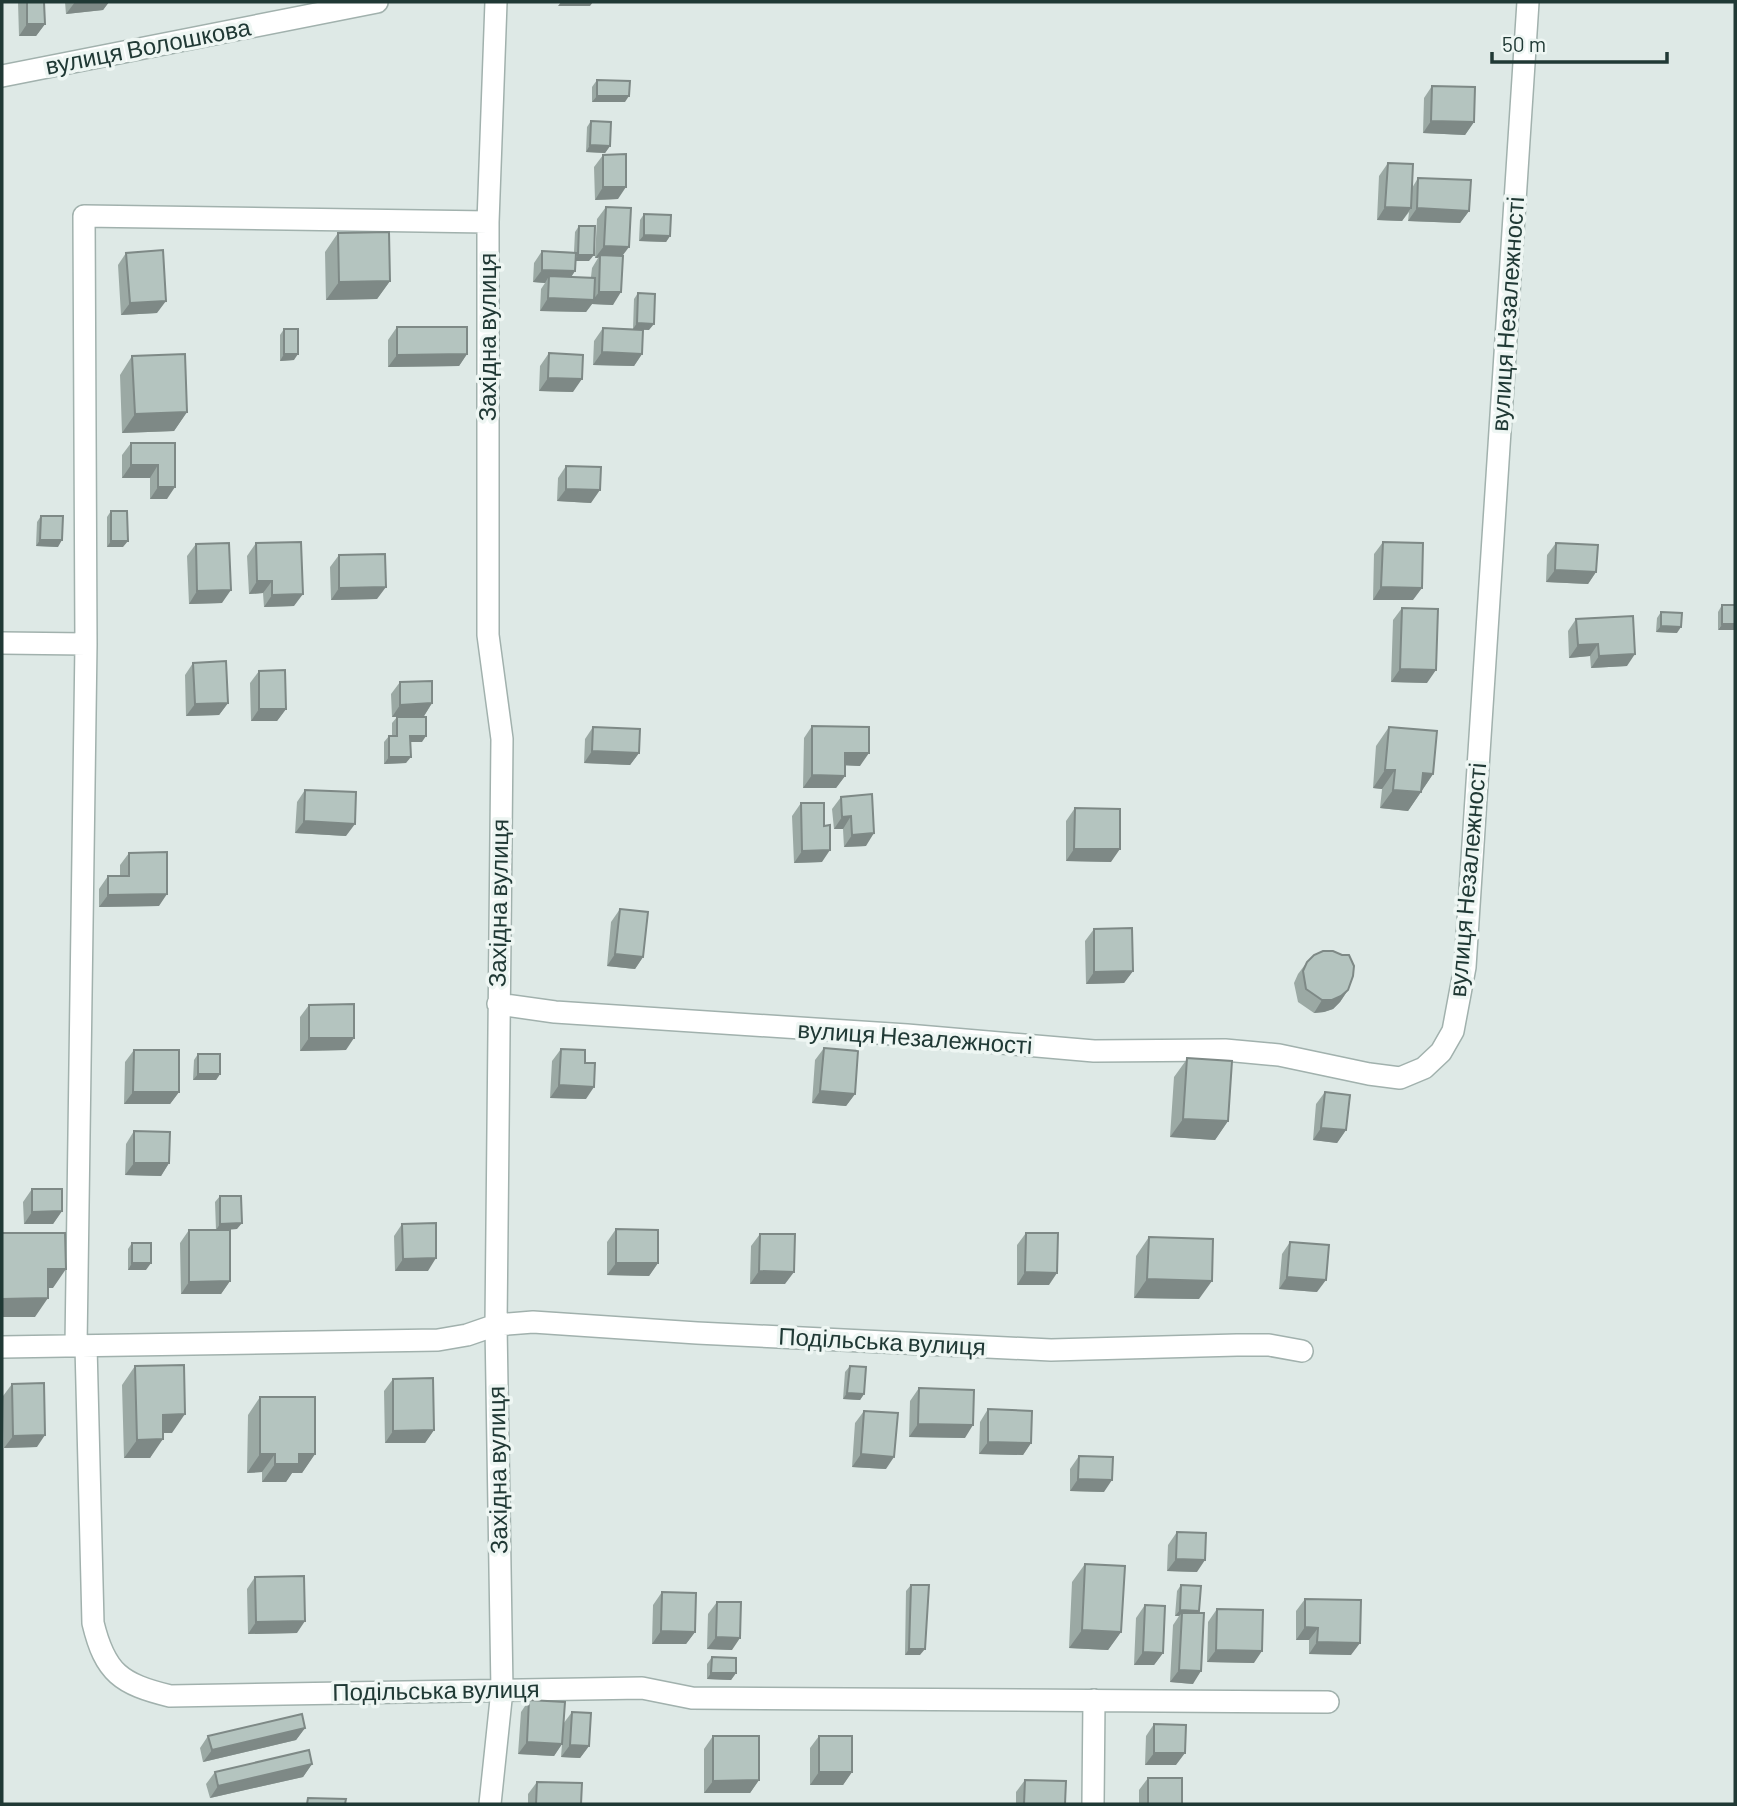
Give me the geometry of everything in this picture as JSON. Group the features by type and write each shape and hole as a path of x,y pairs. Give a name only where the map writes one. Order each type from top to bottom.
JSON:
{"street":[{"name":"вулиця Волошкова","path":"2,76 376,2"},
{"name":"Західна вулиця","path":"490,1804 502,1690 496,1325 502,739 488,635 488,222 496,2"},
{"name":"вулиця Незалежності","path":"498,1004 555,1012 907,1035 1094,1051 1225,1050 1279,1055 1400,1078 1424,1068 1441,1052 1453,1031 1465,967 1528,2"},
{"path":"81,1346 86,643 84,216 488,222"},
{"path":"2,643 86,643"},
{"name":"Подільська вулиця","path":"2,1347 438,1340 467,1335 496,1325 533,1322 697,1333 1051,1350 1269,1345 1302,1351"},
{"name":"Подільська вулиця","path":"81,1346 93,1623 99,1650 110,1669 151,1692 170,1696 642,1688 692,1698 1328,1702"},
{"path":"1093,1804 1094,1700"}],"building":[{"path":"27,2 44,2 45,24 27,24"},
{"path":"597,80 630,81 629,96 597,96"},
{"path":"1432,86 1475,87 1474,122 1431,121"},
{"path":"591,121 611,122 610,146 590,145"},
{"path":"626,154 626,187 603,187 603,155"},
{"path":"1388,163 1413,164 1411,208 1385,207"},
{"path":"1418,178 1471,180 1469,211 1417,208"},
{"path":"606,207 631,208 629,247 604,246"},
{"path":"644,214 671,215 670,236 644,235"},
{"path":"579,226 595,226 594,255 578,255"},
{"path":"389,232 390,281 339,282 338,233"},
{"path":"163,250 166,301 130,303 126,253"},
{"path":"542,251 576,253 575,271 542,270"},
{"path":"600,255 623,256 621,292 599,292"},
{"path":"549,276 595,278 594,300 548,298"},
{"path":"638,293 655,294 654,324 637,323"},
{"path":"397,327 467,327 467,354 397,355"},
{"path":"603,328 643,330 642,354 602,352"},
{"path":"284,329 298,329 298,354 284,354"},
{"path":"549,353 583,355 582,379 548,378"},
{"path":"185,354 187,412 135,414 132,356"},
{"path":"131,443 175,443 175,487 158,487 158,465 131,465"},
{"path":"566,466 601,467 600,490 566,489"},
{"path":"111,511 127,511 128,541 111,541"},
{"path":"41,516 63,516 62,540 40,540"},
{"path":"301,542 303,594 272,595 272,581 257,581 256,543"},
{"path":"1383,542 1423,543 1422,588 1381,587"},
{"path":"229,543 231,590 197,591 196,544"},
{"path":"1556,543 1598,545 1596,572 1555,570"},
{"path":"385,554 386,587 339,588 339,555"},
{"path":"1722,605 1735,605 1735,624 1722,624"},
{"path":"1402,608 1438,609 1436,670 1400,669"},
{"path":"1661,612 1682,613 1681,627 1661,626"},
{"path":"1633,616 1635,654 1599,656 1598,644 1578,645 1576,619"},
{"path":"226,661 228,703 195,704 193,663"},
{"path":"285,670 286,709 259,709 259,671"},
{"path":"432,681 432,703 400,705 400,682"},
{"path":"397,717 426,717 426,736 410,736 411,757 389,757 389,736 397,736"},
{"path":"812,726 869,727 869,753 845,753 845,776 812,775"},
{"path":"593,727 640,729 639,753 592,751"},
{"path":"1389,727 1437,731 1433,774 1423,773 1421,792 1393,790 1395,770 1385,770"},
{"path":"305,790 356,792 355,824 304,821"},
{"path":"872,794 874,833 852,835 851,816 842,817 841,797"},
{"path":"801,803 824,803 824,826 830,825 830,850 802,851"},
{"path":"1075,808 1120,809 1120,849 1074,849"},
{"path":"167,852 167,894 108,895 108,876 129,876 129,853"},
{"path":"620,909 648,912 643,957 615,954"},
{"path":"1132,928 1133,971 1094,972 1094,929"},
{"path":"1323,951 1349,955 1354,966 1348,990 1332,1000 1322,1000 1306,989 1303,971 1307,962"},
{"path":"354,1004 354,1038 309,1038 309,1005"},
{"path":"824,1048 858,1051 855,1094 820,1091"},
{"path":"561,1049 585,1050 585,1063 595,1063 594,1087 559,1085"},
{"path":"134,1050 179,1050 179,1092 133,1092"},
{"path":"198,1054 220,1054 220,1074 198,1074"},
{"path":"1187,1058 1232,1061 1228,1121 1183,1119"},
{"path":"1325,1092 1350,1095 1346,1130 1321,1128"},
{"path":"134,1131 170,1132 169,1163 134,1163"},
{"path":"32,1189 62,1189 62,1211 32,1212"},
{"path":"220,1196 241,1196 242,1223 220,1224"},
{"path":"436,1223 436,1258 403,1259 402,1224"},
{"path":"616,1229 658,1230 658,1263 616,1263"},
{"path":"189,1230 230,1230 230,1281 189,1282"},
{"path":"2,1233 65,1233 66,1269 48,1269 48,1298 2,1299"},
{"path":"1026,1233 1058,1233 1057,1273 1025,1272"},
{"path":"760,1234 795,1234 794,1272 759,1271"},
{"path":"1149,1237 1213,1239 1212,1281 1147,1279"},
{"path":"1290,1242 1329,1245 1326,1280 1287,1277"},
{"path":"132,1243 151,1243 151,1263 132,1263"},
{"path":"184,1365 185,1414 163,1415 163,1439 137,1440 135,1366"},
{"path":"850,1366 866,1367 864,1394 847,1393"},
{"path":"433,1378 434,1430 393,1431 393,1379"},
{"path":"44,1383 45,1435 13,1436 12,1384"},
{"path":"919,1388 974,1390 973,1425 918,1424"},
{"path":"260,1397 315,1397 315,1454 299,1454 299,1464 275,1464 275,1454 260,1454"},
{"path":"988,1409 1032,1411 1031,1443 988,1442"},
{"path":"864,1411 898,1413 894,1457 861,1454"},
{"path":"1079,1456 1113,1457 1112,1480 1078,1479"},
{"path":"1177,1532 1206,1533 1205,1560 1176,1559"},
{"path":"1085,1564 1125,1566 1121,1632 1082,1630"},
{"path":"304,1576 305,1621 256,1622 255,1577"},
{"path":"911,1585 929,1585 925,1649 909,1649"},
{"path":"1181,1585 1201,1586 1199,1611 1180,1610"},
{"path":"662,1592 696,1593 695,1632 661,1631"},
{"path":"1305,1599 1361,1600 1360,1643 1317,1642 1318,1628 1305,1627"},
{"path":"717,1602 741,1602 740,1638 716,1637"},
{"path":"1145,1605 1165,1606 1163,1653 1143,1652"},
{"path":"1217,1609 1263,1610 1262,1651 1216,1650"},
{"path":"1182,1613 1204,1613 1201,1671 1179,1670"},
{"path":"712,1657 736,1658 736,1673 711,1673"},
{"path":"529,1700 565,1702 562,1744 527,1742"},
{"path":"572,1712 591,1713 589,1746 570,1745"},
{"path":"302,1714 305,1728 212,1750 208,1736"},
{"path":"1154,1724 1186,1725 1185,1753 1154,1753"},
{"path":"713,1736 759,1736 759,1780 713,1781"},
{"path":"819,1736 852,1736 852,1772 819,1772"},
{"path":"309,1750 312,1764 218,1786 215,1772"},
{"path":"1148,1778 1182,1778 1182,1804 1148,1804"},
{"path":"1025,1780 1066,1781 1065,1804 1024,1804"},
{"path":"537,1782 582,1783 581,1804 536,1804"},
{"path":"308,1798 346,1799 345,1804 307,1804"}]}
